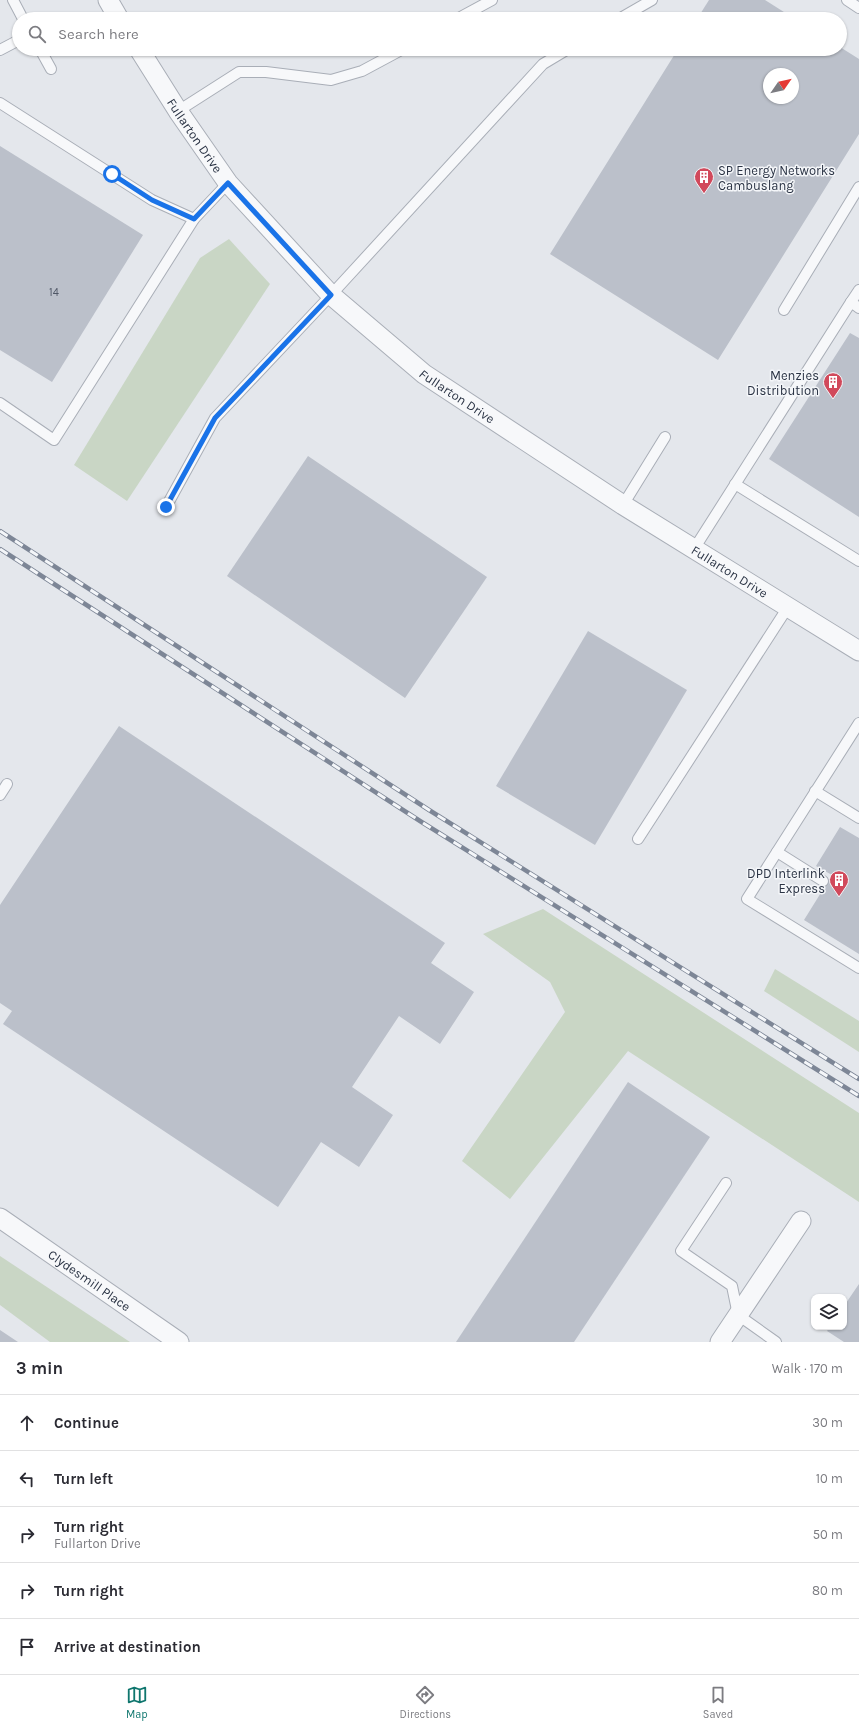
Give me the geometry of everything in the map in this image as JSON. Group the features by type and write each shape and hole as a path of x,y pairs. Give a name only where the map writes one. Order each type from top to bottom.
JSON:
{"street":[{"path":"108,0 115,12"},
{"name":"Fullarton Drive","path":"143,56 178,111 228,183 331,295 424,374 623,506 859,651"},
{"name":"Clydesmill Place","path":"0,1218 179,1342"},
{"path":"720,1342 801,1221"}],"lane":[{"path":"13,0 19,12"},
{"path":"470,12 492,0"},
{"path":"631,12 652,0"},
{"path":"847,0 859,8"},
{"path":"0,50 12,44"},
{"path":"44,56 51,69"},
{"path":"178,111 239,72 266,72 331,80 362,71 390,56"},
{"path":"166,507 215,418 331,295 543,64 556,56"},
{"path":"0,104 152,200 194,219"},
{"path":"0,403 54,440 194,219 228,183"},
{"path":"784,310 859,187"},
{"path":"694,549 735,484 855,305 859,290"},
{"path":"623,506 665,437"},
{"path":"735,484 859,561"},
{"path":"638,839 788,607"},
{"path":"859,723 747,899 859,968"},
{"path":"0,795 7,784"},
{"path":"815,791 859,818"},
{"path":"777,852 823,881"},
{"path":"726,1183 681,1251 732,1286 738,1315 776,1342"}],"green space":[{"path":"229,239 270,284 127,501 74,465 200,258"},
{"path":"543,909 859,1113 859,1202 628,1051 510,1199 462,1161 565,1012 550,982 483,934"},
{"path":"775,969 859,1021 859,1052 764,991"},
{"path":"0,1256 130,1342 50,1342 0,1305"}],"building":[{"path":"709,0 765,0 784,12 701,12"},
{"name":"SP Energy Networks Cambuslang","path":"847,51 859,59 859,134 718,360 550,254 674,56 847,56"},
{"path":"0,146 143,235 52,382 0,350"},
{"name":"Menzies Distribution","path":"850,333 859,338 859,517 769,459"},
{"path":"308,456 487,577 405,698 227,576"},
{"path":"588,631 687,690 595,845 496,786"},
{"path":"119,726 445,943 431,963 474,992 440,1044 399,1016 352,1087 393,1115 359,1167 321,1142 278,1207 3,1024 12,1011 0,1003 0,905"},
{"name":"DPD Interlink Express","path":"840,827 859,838 859,954 804,920 832,875 816,866"},
{"path":"628,1082 710,1137 574,1342 456,1342"},
{"path":"859,1284 859,1342 844,1342 827,1331 847,1330 847,1302"},
{"path":"0,1330 18,1342 0,1342"}],"railway":[{"path":"0,531 429,810 859,1079"},
{"path":"0,549 420,821 859,1096"}],"place":[{"name":"SP Energy Networks Cambuslang","path":"704,194"},
{"name":"Menzies Distribution","path":"833,399"},
{"name":"DPD Interlink Express","path":"839,897"}],"route":[{"path":"112,174 152,200 194,219 228,183 331,295 215,418 166,507"}]}
